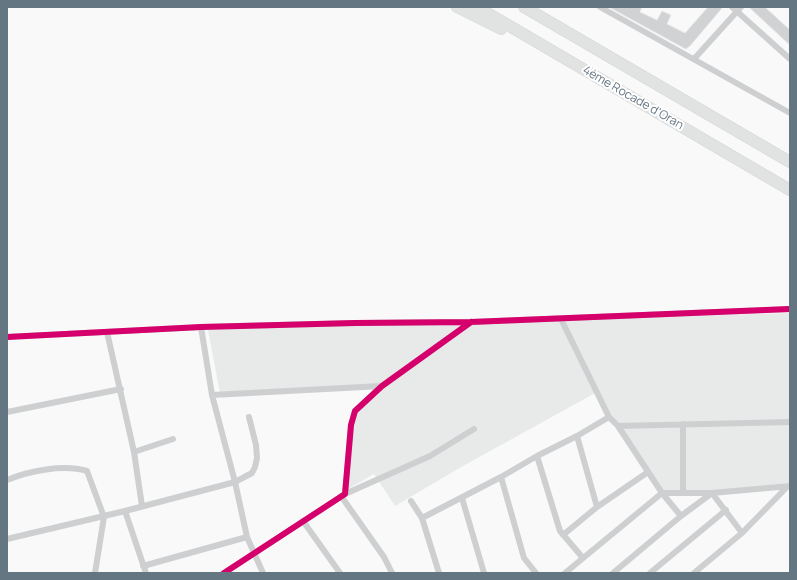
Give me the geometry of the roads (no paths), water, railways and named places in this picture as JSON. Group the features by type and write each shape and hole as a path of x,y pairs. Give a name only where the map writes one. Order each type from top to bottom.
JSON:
{"highway":[{"path":"457,7 509,33 556,53"},
{"name":"4ème Rocade d'Oran","path":"477,7 790,190"},
{"name":"4ème Rocade d'Oran","path":"525,7 790,162"}],"street":[{"path":"600,7 789,111"},
{"path":"694,59 736,9 790,59"},
{"path":"7,337 201,327 471,322 790,309"},
{"path":"561,319 609,417 618,426 662,493 681,516"},
{"path":"392,573 384,557 343,495 351,424 355,411 382,386 471,322"},
{"path":"201,327 212,395 235,482 247,537 263,573"},
{"path":"107,332 134,452 142,506"},
{"path":"212,395 382,386"},
{"path":"7,412 120,389"},
{"path":"7,539 104,517 235,482 252,473 256,466 256,445 249,417"},
{"path":"422,518 501,478 537,456 577,436 609,417"},
{"path":"618,426 790,422"},
{"path":"683,424 683,493"},
{"path":"224,573 343,495 430,456 474,429"},
{"path":"577,436 597,507"},
{"path":"134,452 173,439"},
{"path":"537,456 560,531 583,558"},
{"path":"7,480 24,473 66,468 87,471 104,517 95,573"},
{"path":"563,535 597,507 648,472"},
{"path":"501,478 524,558 536,573"},
{"path":"565,573 662,493 712,493 789,486"},
{"path":"694,573 742,533 789,486"},
{"path":"712,493 742,533"},
{"path":"613,573 681,516 712,493"},
{"path":"462,498 484,573"},
{"path":"411,501 422,518 439,573"},
{"path":"650,573 726,510"},
{"path":"126,511 146,573"},
{"path":"303,521 340,573"},
{"path":"143,566 247,537"}]}
